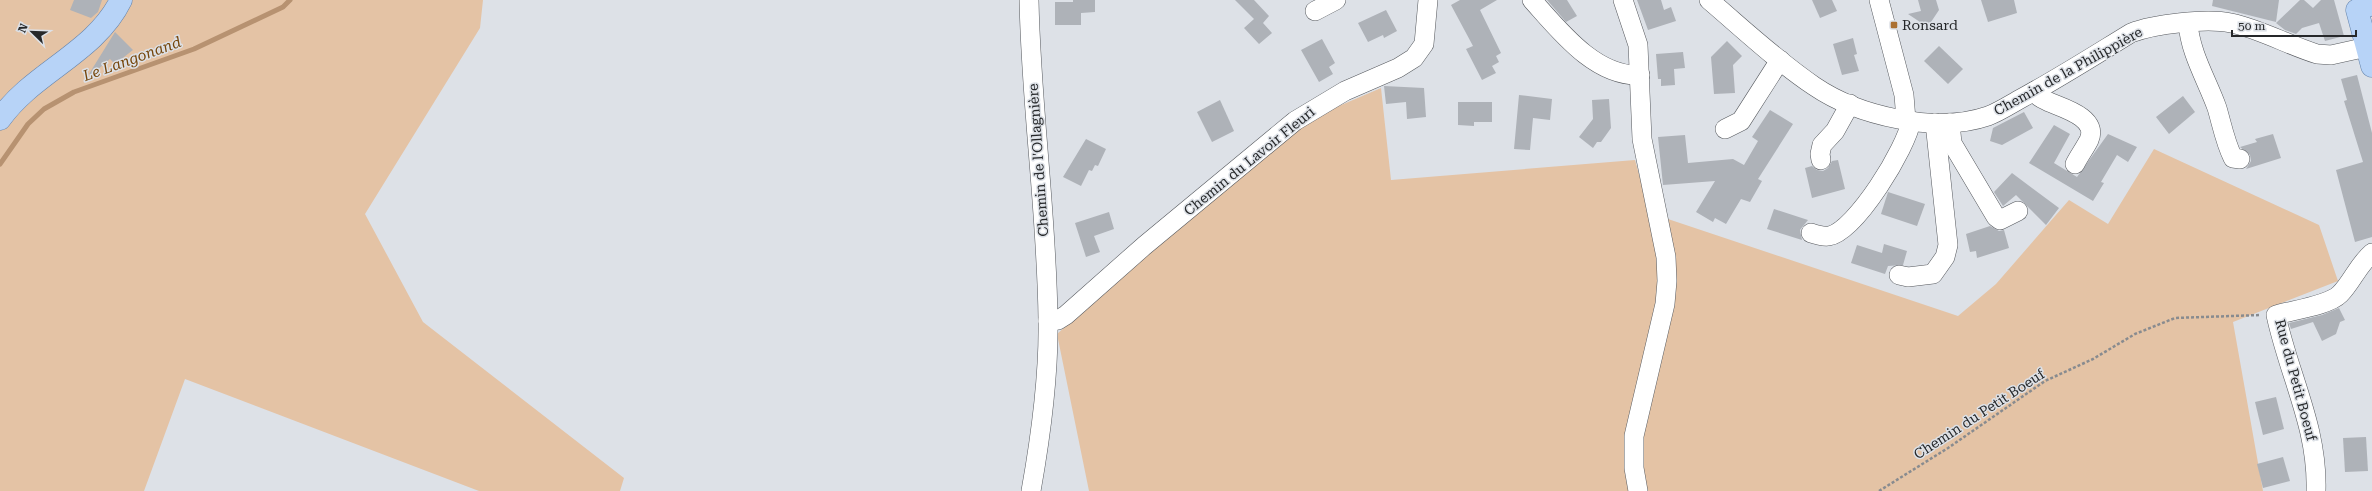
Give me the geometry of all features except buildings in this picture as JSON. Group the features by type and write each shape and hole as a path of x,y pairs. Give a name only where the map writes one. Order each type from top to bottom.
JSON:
{"main road":[{"path":"0,119 9,107 34,84 97,35 116,11 121,0"},
{"path":"2361,5 2369,56"}],"street":[{"name":"Chemin de l'Ollagnière","path":"1029,0 1030,51 1048,321 1046,383 1039,448 1031,491"},
{"path":"1315,11 1336,0"},
{"path":"1532,0 1558,28 1591,58 1620,73 1640,75"},
{"path":"1623,0 1638,45 1642,139 1666,257 1667,280 1665,304 1634,436 1634,468 1638,491"},
{"name":"Chemin de la Philippière","path":"1708,0 1815,87 1850,104 1873,112 1924,122 1988,116 2035,91 2131,33 2148,26 2214,21 2230,22 2317,54 2369,56"},
{"path":"1879,0 1904,95 1924,122 1952,143 1996,217 2000,220 2004,220 2018,211"},
{"name":"Chemin du Lavoir Fleuri","path":"1048,321 1058,320 1066,315 1144,246 1295,121 1346,91 1398,68 1414,58 1424,44 1423,3"},
{"path":"2188,23 2192,46 2217,110 2228,148 2233,158 2240,159"},
{"path":"1725,130 1741,121 1780,60"},
{"path":"2035,91 2040,98 2082,117 2088,123 2091,134 2075,164"},
{"path":"1821,160 1822,145 1836,132 1850,104"},
{"path":"1878,211 1886,187 1916,139 1924,122"},
{"path":"1811,233 1830,236 1840,230 1862,211 1907,138 1924,122"},
{"path":"1899,275 1908,277 1933,274 1947,251 1924,122"},
{"name":"Rue du Petit Boeuf","path":"2316,491 2317,465 2313,438 2276,315 2327,301 2338,296 2372,253"}],"path":[{"name":"Chemin du Petit Boeuf","path":"1879,491 1948,448 2045,381 2093,359 2135,334 2176,318 2276,315"}],"shaded area":[{"path":"0,0 483,0 480,28 365,214 423,322 624,478 620,491 479,491 185,379 144,491 0,491"},
{"path":"1381,88 1391,180 1635,160 1650,213 1958,316 1996,284 2069,200 2108,224 2154,149 2319,225 2338,281 2233,322 2263,491 1089,491 1057,334 1297,124"}],"waterway":[{"name":"Le Langonand","path":"0,164 28,124 44,109 74,92 194,49 283,7 290,0"}],"place":[{"name":"Ronsard","path":"1894,25"}]}
